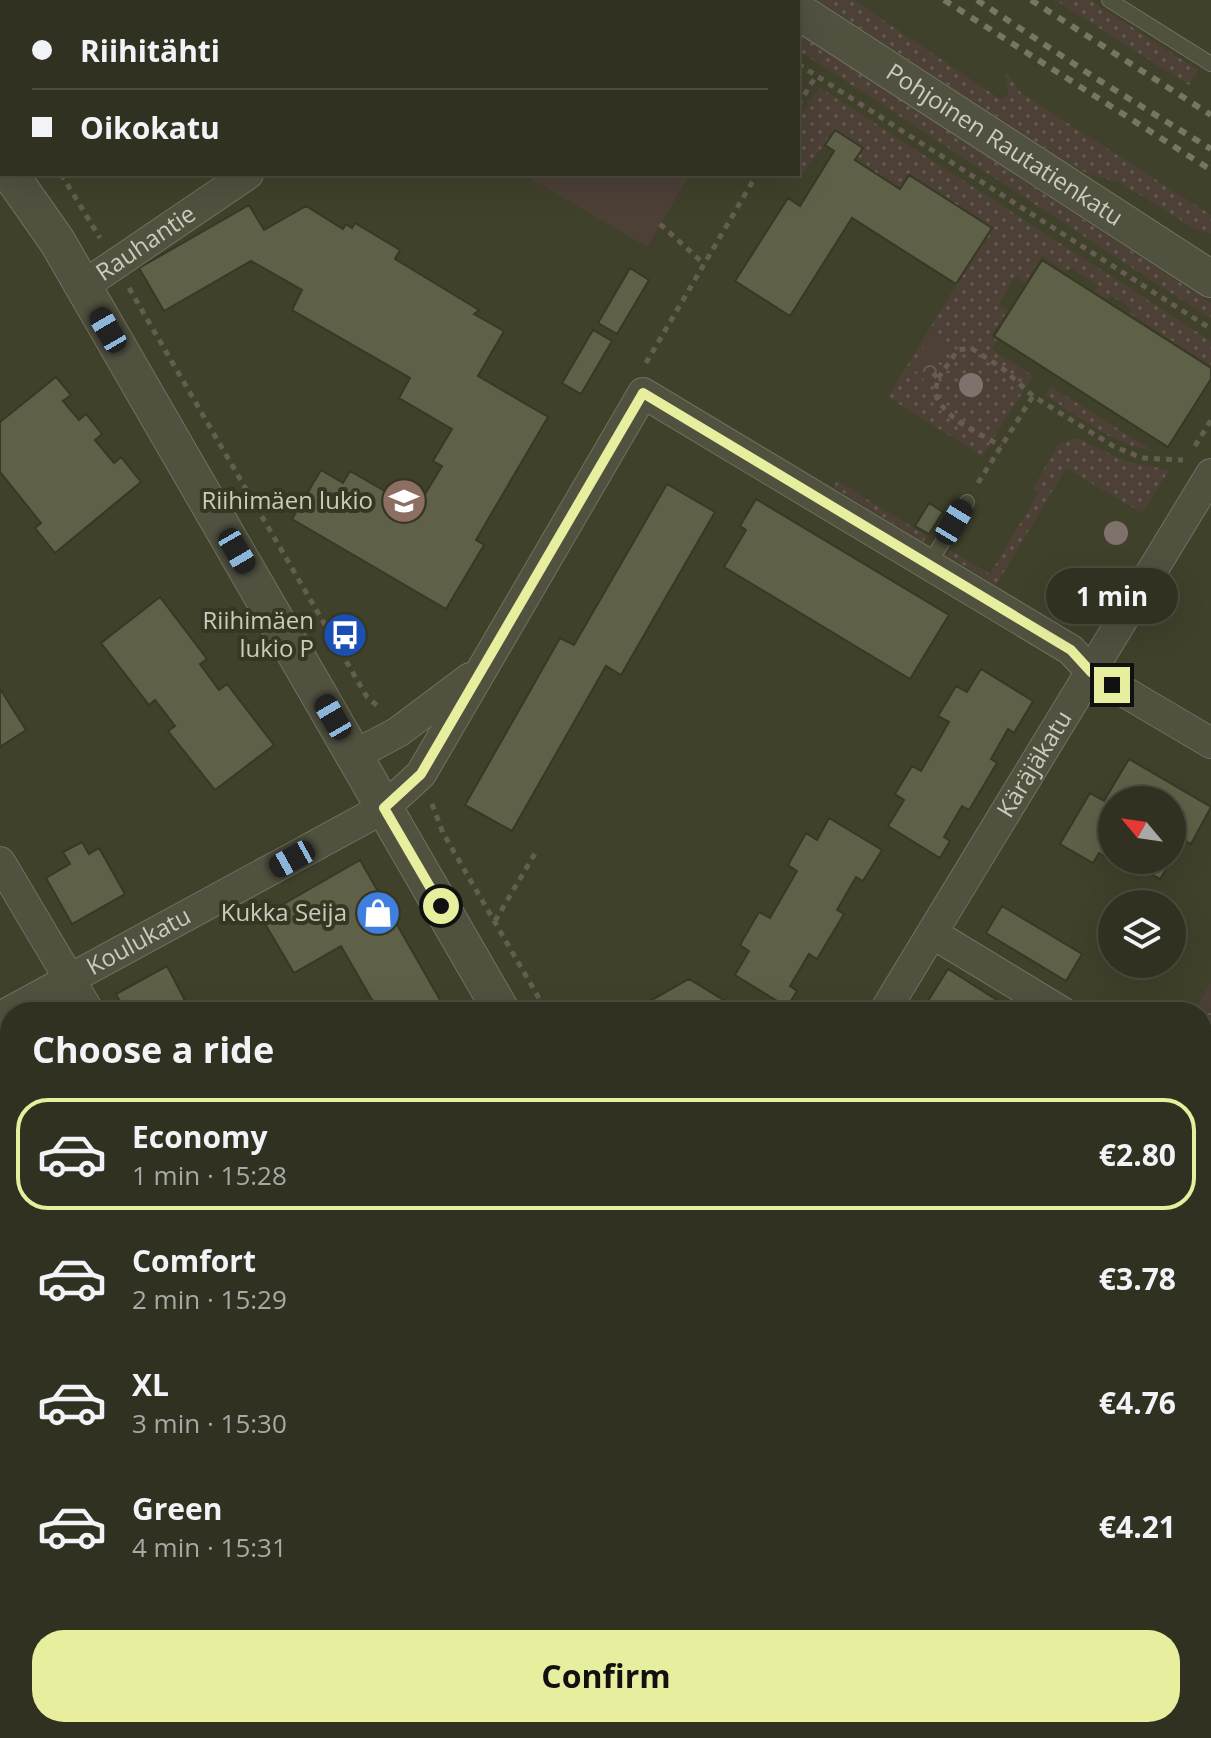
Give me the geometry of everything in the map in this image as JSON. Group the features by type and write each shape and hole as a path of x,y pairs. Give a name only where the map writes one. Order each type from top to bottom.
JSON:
{"street":[{"name":"Pohjoinen Rautatienkatu","path":"800,12 1211,279"},
{"path":"11,176 57,241 496,1002"},
{"name":"Rauhantie","path":"83,286 245,176"},
{"path":"643,393 1071,650 1091,672 1211,743"},
{"name":"Koulukatu","path":"28,1002 384,808 421,774 643,393"},
{"name":"Käräjäkatu","path":"890,1002 1091,672 1199,467"},
{"name":"Koulukatu","path":"353,756 398,732 478,672"},
{"path":"0,862 83,1002"},
{"path":"932,933 1046,1002"}],"lane":[{"path":"1109,0 1211,64"},
{"path":"929,564 967,502"}],"path":[{"path":"800,65 1211,329"},
{"path":"800,102 816,76"},
{"path":"62,176 367,697 384,710 398,732"},
{"path":"643,393 646,363 756,176"},
{"path":"660,224 703,263"},
{"path":"1001,446 961,422 940,403 935,393 938,378 955,353 968,347 992,361 1033,396 1126,452 1199,467"},
{"path":"933,373 938,378"},
{"path":"967,502 1033,396"},
{"path":"421,774 443,833 541,1002"},
{"path":"494,922 537,850"}],"green space":[{"path":"817,0 853,0 1000,99 1008,96 1005,71 1022,94 1211,215 1211,234 1195,229 1119,182 1090,175 1070,164"},
{"path":"1055,0 1090,0 1198,70 1189,85"},
{"path":"800,34 1211,303 1211,319 800,51"},
{"path":"819,87 1211,341 1211,366 1129,313 1132,309 1110,295 1107,299 1095,292 1098,286 1070,268 1066,272 1042,256 1025,283 1015,277 999,304 1008,310 991,336 997,340 991,349 1033,376 982,456 888,397 991,228 900,189 855,160 863,148 835,130 800,175 800,117"},
{"path":"526,176 689,176 647,247"},
{"path":"932,334 948,344 936,362 943,367 929,388 922,383 925,377 910,368"},
{"path":"1050,386 1153,451 1124,443 1083,420 1045,395"},
{"path":"1076,438 1125,461 1169,470 1142,513 1066,468 996,585 947,555 950,550 990,574 1039,492 1033,488 1059,444"},
{"path":"837,481 927,536 923,542 834,487"},
{"path":"1211,983 1211,1002 1199,1002"}],"building":[{"path":"835,130 863,148 855,160 900,189 909,175 992,228 956,284 852,218 790,316 735,281 788,198 800,206 834,151 825,145"},
{"path":"249,205 264,230 306,206 343,229 346,224 352,228 355,223 400,250 395,259 479,310 474,314 504,331 478,376 548,417 476,540 484,545 446,609 292,519 321,470 343,483 350,471 416,509 442,466 433,461 452,429 399,398 410,378 292,310 302,290 251,261 164,311 139,268"},
{"path":"1042,260 1211,368 1211,379 1168,447 994,336"},
{"path":"630,268 649,280 617,334 598,323"},
{"path":"593,330 612,341 581,394 562,383"},
{"path":"56,377 71,395 63,401 79,420 86,414 102,434 95,440 114,463 121,457 141,482 55,553 35,528 41,523 0,472 0,422"},
{"path":"667,484 715,512 621,675 606,666 512,831 465,805 560,638 574,645"},
{"path":"756,499 949,615 910,679 724,567 746,530 740,526"},
{"path":"929,503 943,512 929,534 915,526"},
{"path":"160,597 207,659 200,664 219,690 227,684 274,745 215,790 168,731 175,726 155,700 149,705 101,643"},
{"path":"981,669 1033,701 1014,733 1008,729 991,759 997,763 969,810 962,806 944,837 950,841 940,858 888,826 904,800 895,794 912,766 921,771 949,722 938,716 956,686 967,692"},
{"path":"0,689 26,730 0,747"},
{"path":"1129,759 1175,786 1113,786"},
{"path":"1186,792 1211,807 1191,844 1186,841"},
{"path":"1090,793 1098,798 1098,855 1093,863 1060,844"},
{"path":"829,818 882,850 863,881 856,877 837,910 844,914 817,959 809,954 790,986 797,991 790,1002 779,1002 735,975 749,951 740,945 759,912 770,918 797,871 788,865 806,833 817,840"},
{"path":"82,842 89,854 99,848 125,894 72,924 46,878 70,864 63,852"},
{"path":"360,860 441,1002 373,1002 341,946 294,973 261,917"},
{"path":"1002,906 1082,954 1066,981 986,933"},
{"path":"167,966 186,1002 120,1002 116,994"},
{"path":"948,969 1000,1002 927,1002"},
{"path":"689,979 727,1002 649,1002"}],"railway":[{"path":"944,0 1211,170"},
{"path":"977,0 1211,149"},
{"path":"1031,0 1211,115"}],"place":[{"name":"Riihimäen lukio","path":"404,501"},
{"name":"Riihimäen lukio P","path":"345,635"},
{"name":"Kukka Seija","path":"378,913"}],"route":[{"path":"441,906 384,808 421,774 643,393 1071,650 1091,672 1112,685"}]}
